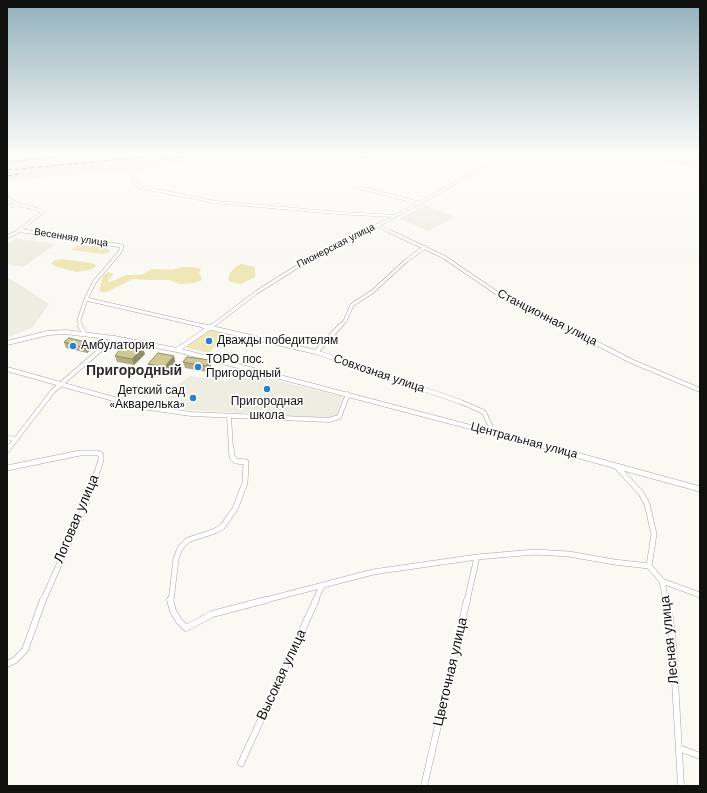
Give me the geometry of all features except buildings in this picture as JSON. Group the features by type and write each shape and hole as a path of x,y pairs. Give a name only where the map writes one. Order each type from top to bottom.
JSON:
{"street":[{"path":"165,192 215,202 339,214 395,216"},
{"path":"377,192 420,203"},
{"name":"Пионерская улица","path":"177,350 227,316 257,292 294,268 439,192"},
{"path":"7,197 16,204 44,211 20,230 7,237"},
{"path":"7,207 16,204"},
{"name":"Станционная улица","path":"377,225 426,247 466,271 510,302 574,331 631,361 700,390"},
{"name":"Весенняя улица","path":"20,230 122,246 120,252 95,281 86,299"},
{"path":"316,352 345,321 352,305 372,292 407,260 426,247"},
{"path":"85,334 80,326 79,320 86,299"},
{"name":"Совхозная улица","path":"86,299 316,352 477,408 484,412 487,417 490,425 490,433"},
{"name":"Центральная улица","path":"7,343 48,332 85,334 114,338 177,350 264,374 348,394 700,489"},
{"path":"7,450 16,440 42,403 60,384 114,338"},
{"path":"7,369 159,411 229,417 334,419 339,417 348,394"},
{"path":"229,417 232,457 234,460 246,462 245,483 235,509 222,527 215,531 188,540 180,548 176,559 170,598 173,612 186,628 203,618 219,612 373,572 477,557 551,553 569,554 614,562 649,566 654,534 652,517 641,493 615,465"},
{"path":"7,437 16,440"},
{"name":"Логовая улица","path":"7,468 80,453 98,453 101,455 88,499 41,603 25,650 15,660 7,664"},
{"name":"Цветочная улица","path":"424,786 477,557"},
{"name":"Лесная улица","path":"649,566 662,581 670,618 681,786"},
{"path":"662,581 700,595"},
{"name":"Высокая улица","path":"241,763 322,586"},
{"path":"679,748 700,756"}],"shaded area":[{"path":"424,205 455,217 429,231 399,219"},
{"path":"16,238 56,244 23,267 7,264 7,244"},
{"path":"78,245 99,246 110,250 108,253 102,254 71,250"},
{"path":"62,259 92,263 97,266 90,270 76,272 54,266 51,263 55,260"},
{"path":"241,264 255,267 255,277 241,284 228,280 230,273"},
{"path":"183,267 201,269 199,272 202,280 194,283 180,284 169,280 133,279 107,292 99,292 103,275 108,272 114,274 108,281 110,282 126,275 141,275 152,269 171,270"},
{"path":"7,278 49,304 33,327 10,337 7,336"},
{"path":"210,330 227,334 209,353 187,348 187,345"},
{"name":"Пригородная школа","path":"233,370 344,397 337,415 331,418 192,410 163,406 170,390 190,376 227,381"}],"place":[{"name":"Дважды победителям","path":"209,341"},
{"name":"Амбулатория","path":"73,346"},
{"name":"ТОРО пос. Пригородный","path":"198,367"},
{"name":"Пригородная школа","path":"267,389"},
{"name":"Детский сад «Акварелька»","path":"193,398"}],"district":[{"name":"Пригородный","path":"134,371"}]}
